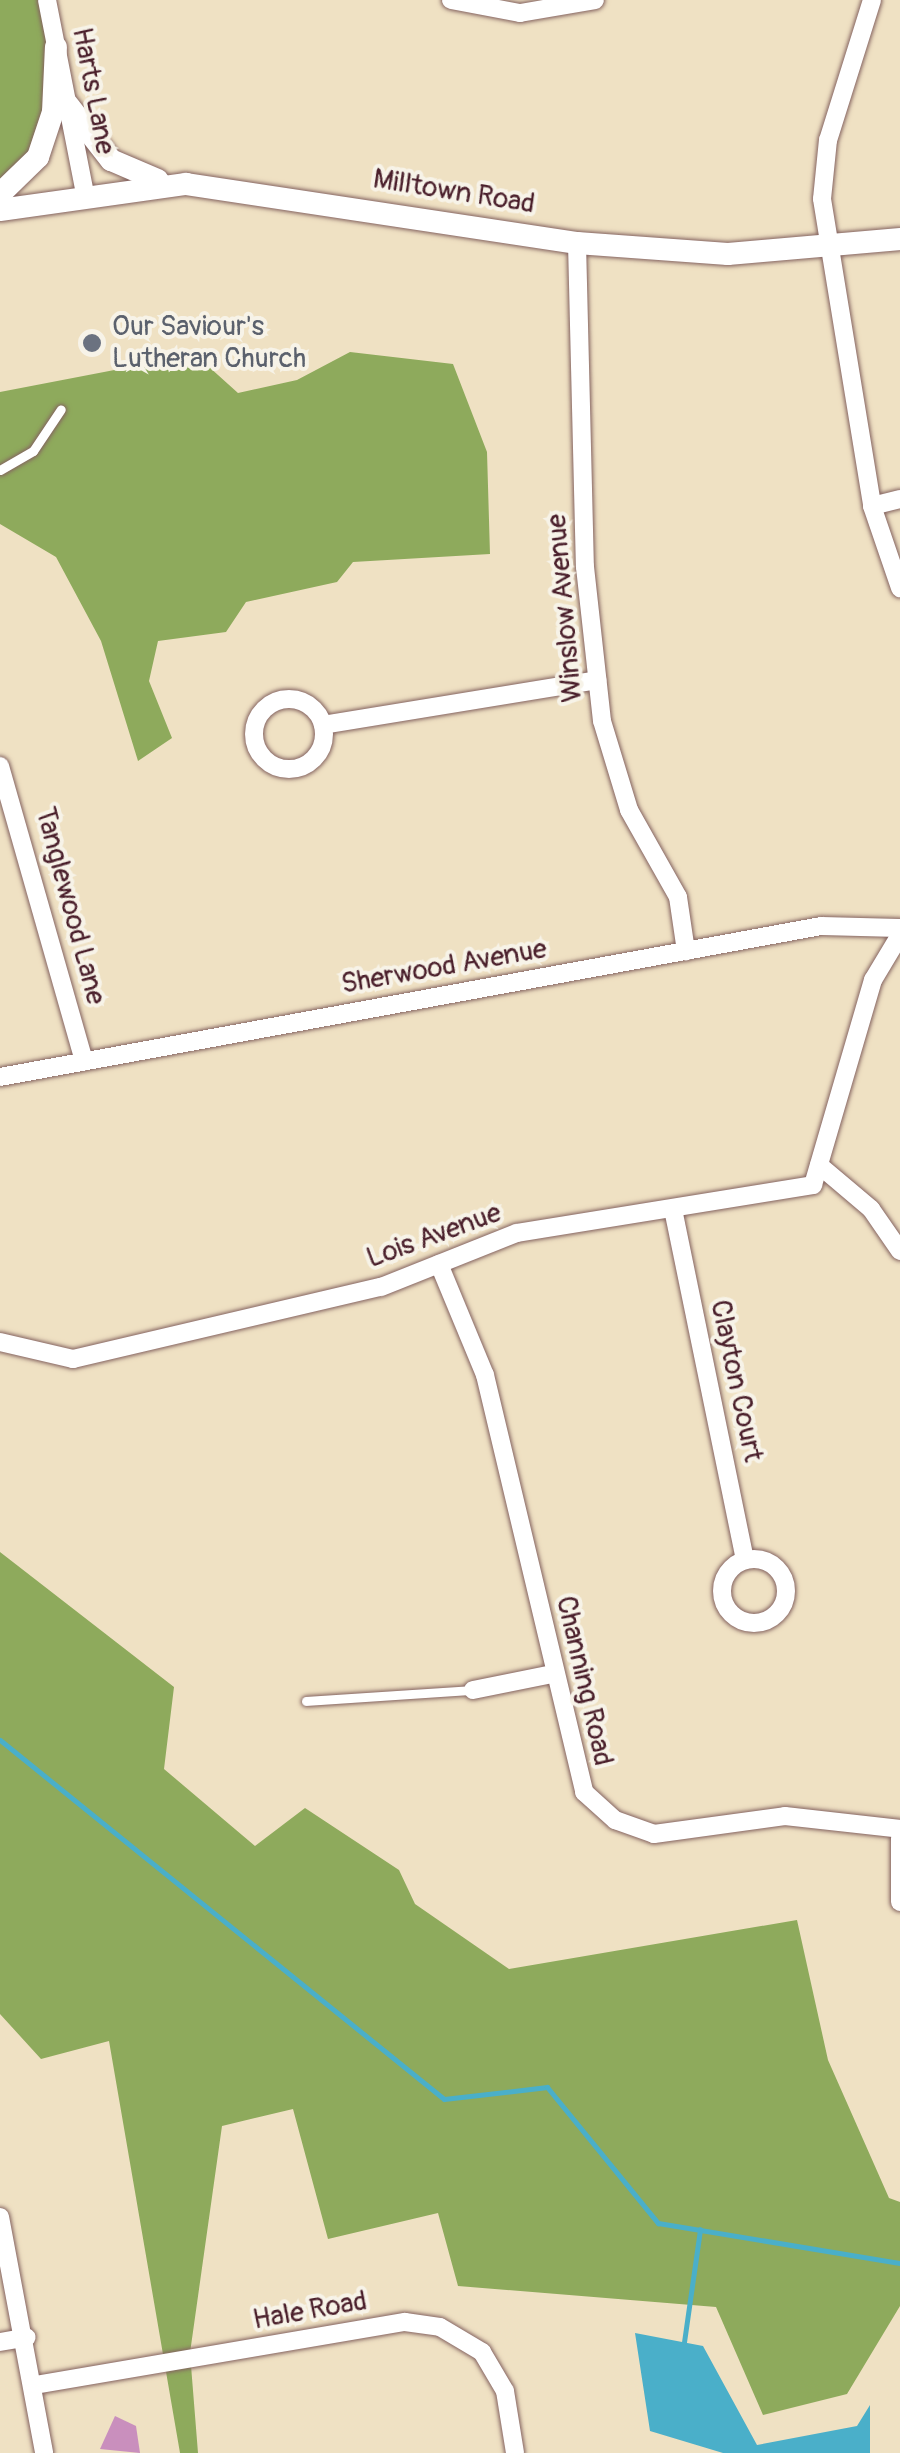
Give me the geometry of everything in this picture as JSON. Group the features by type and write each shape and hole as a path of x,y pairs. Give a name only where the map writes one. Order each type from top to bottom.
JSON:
{"street":[{"name":"Harts Lane","path":"47,0 85,193"},
{"path":"450,0 520,13 595,0"},
{"path":"872,0 828,140 827,251 872,506 900,588"},
{"path":"0,194 38,157 53,112 56,47"},
{"path":"68,106 125,172 186,184"},
{"name":"Milltown Road","path":"0,210 85,193 186,184 577,243 827,251 900,239"},
{"name":"Winslow Avenue","path":"577,243 585,567 598,680 628,810 678,897 686,951"},
{"path":"872,506 900,498"},
{"path":"323,725 598,680"},
{"name":"Tanglewood Lane","path":"0,766 84,1062"},
{"name":"Sherwood Avenue","path":"0,1077 820,926 900,932"},
{"path":"900,932 874,980 819,1165 871,1208 900,1251"},
{"name":"Lois Avenue","path":"0,1342 73,1359 382,1287 517,1233 674,1214 812,1185 819,1165"},
{"name":"Clayton Court","path":"674,1214 745,1560"},
{"name":"Channing Road","path":"439,1264 489,1391 574,1774 598,1808 634,1829 674,1834 818,1815 900,1830"},
{"path":"474,1690 552,1674"},
{"path":"900,1838 900,1902"},
{"path":"0,2217 27,2337 44,2453"},
{"name":"Hale Road","path":"35,2385 405,2322 440,2327 482,2352 504,2391 516,2453"},
{"path":"0,2342 27,2337"}],"lane":[{"path":"0,470 32,451 62,410"},
{"path":"306,1700 474,1690"}],"green space":[{"path":"0,0 46,0 56,47 38,157 0,194"},
{"path":"350,352 453,364 487,452 490,554 353,562 337,582 246,602 226,632 158,641 149,681 172,738 138,761 101,641 56,557 0,524 0,392 130,367 208,366 238,393 297,380"},
{"path":"0,1552 174,1687 164,1769 255,1846 305,1808 399,1870 415,1904 509,1969 797,1920 828,2060 889,2198 900,2202 900,2306 847,2394 763,2415 716,2307 458,2286 438,2213 328,2239 293,2109 222,2126 190,2353 198,2453 180,2453 109,2041 41,2059 0,2014"}],"water":[{"path":"635,2333 703,2346 757,2445 857,2426 870,2405 870,2453 723,2453 650,2431"}],"building":[{"path":"115,2416 136,2426 140,2453 100,2449"}],"waterway":[{"path":"0,1740 444,2099 547,2087 658,2223 900,2263"},
{"path":"684,2342 700,2229"}],"place":[{"name":"Our Saviour's Lutheran Church","path":"92,343"}]}
